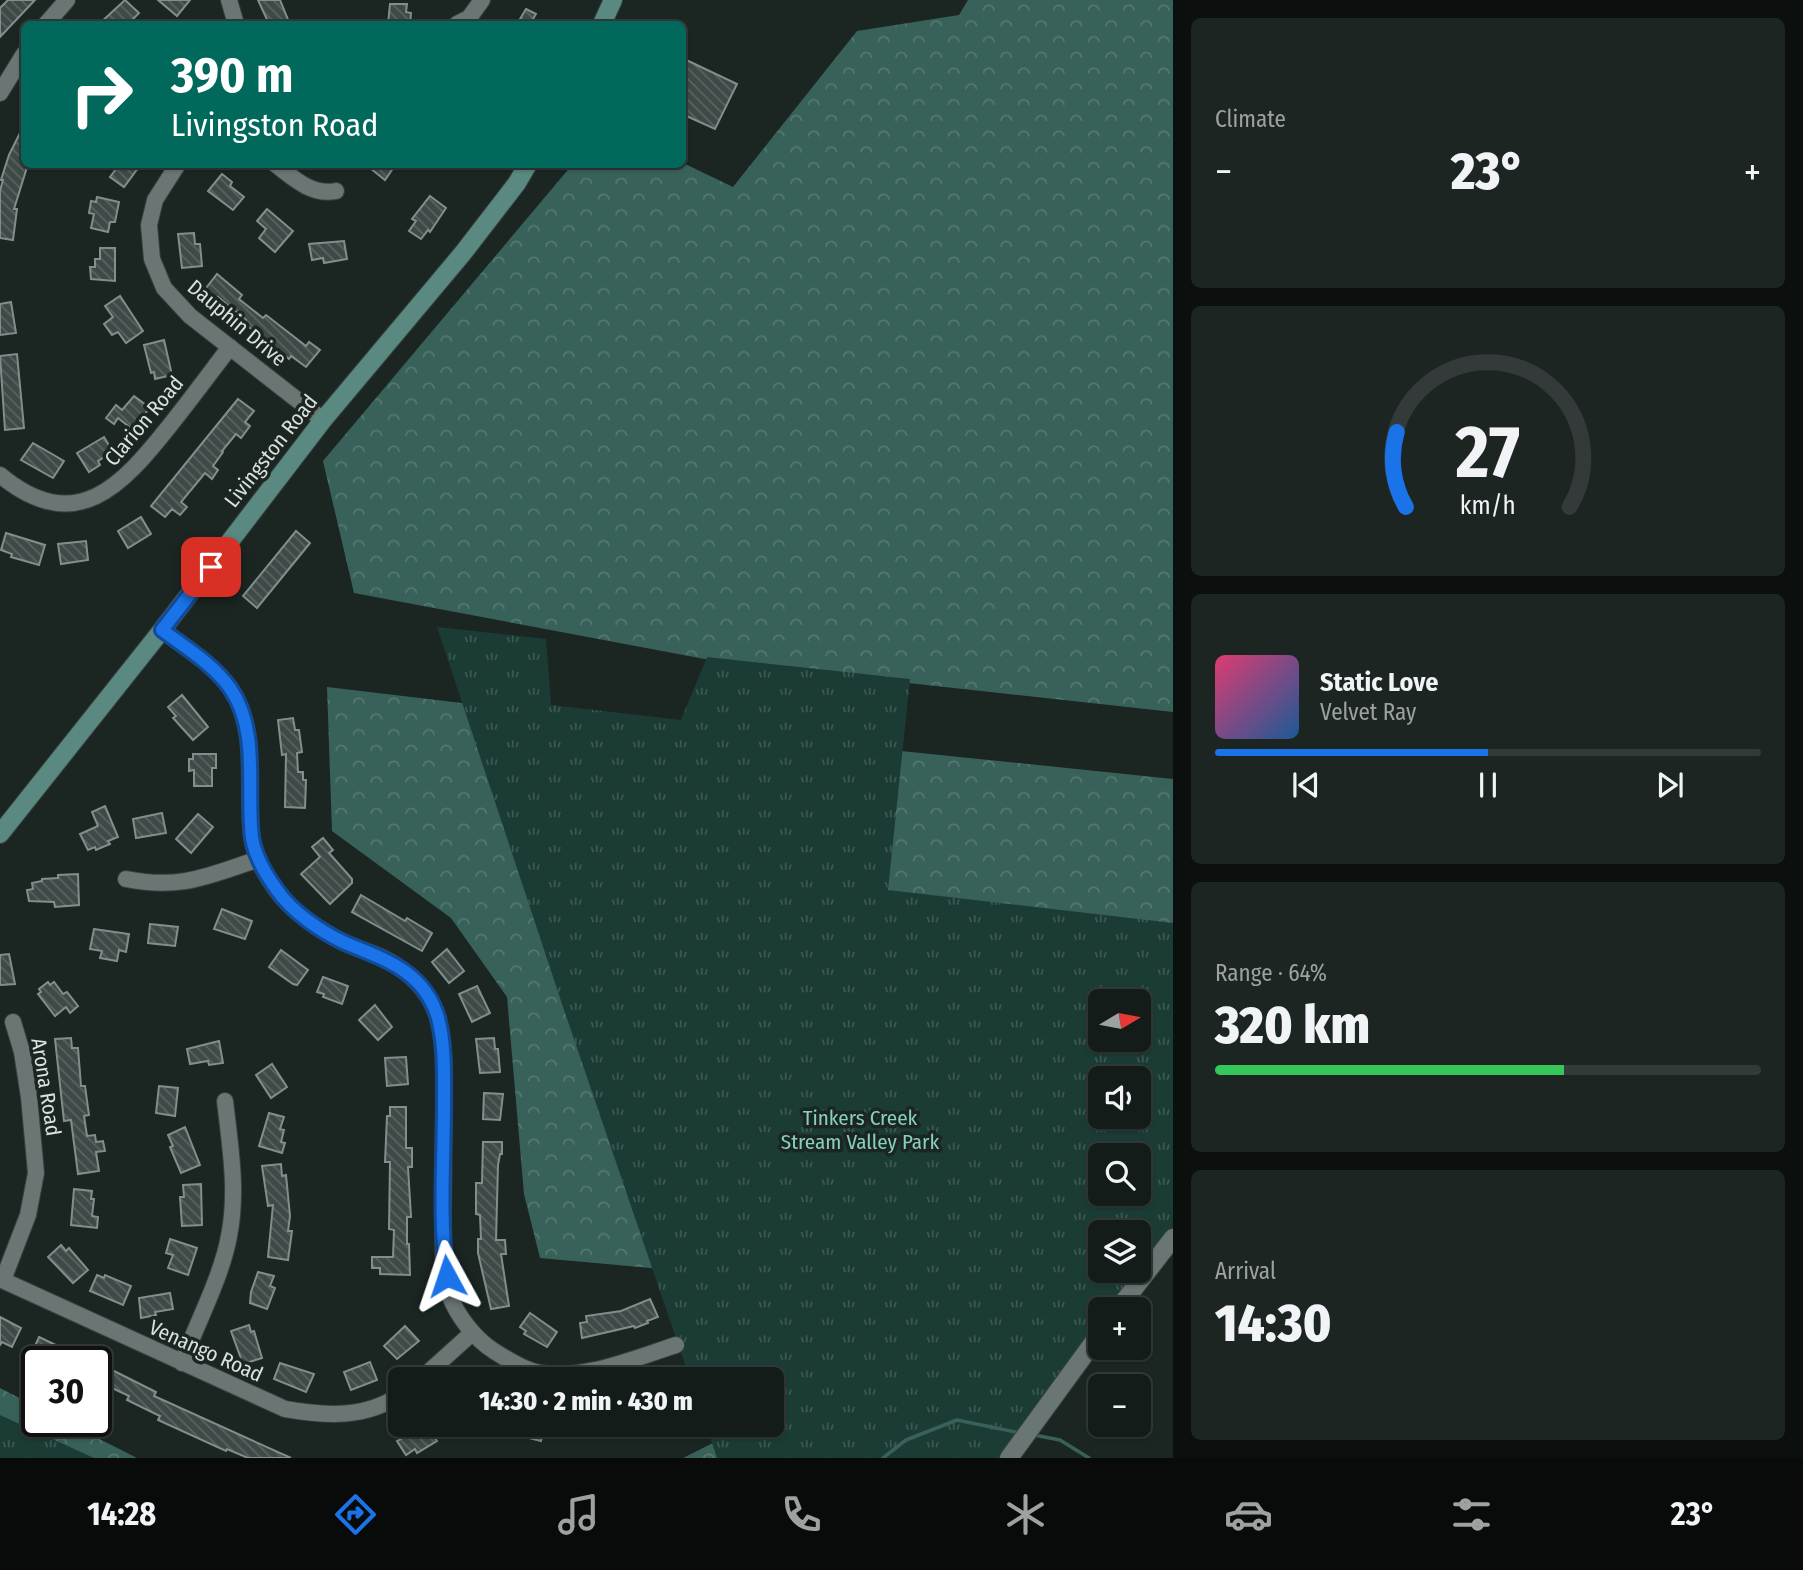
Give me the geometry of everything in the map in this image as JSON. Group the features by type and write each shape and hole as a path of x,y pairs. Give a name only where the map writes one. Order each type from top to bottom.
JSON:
{"main road":[{"path":"603,21 613,0"},
{"name":"Livingston Road","path":"3,826 162,630 323,420 463,253 526,168"}],"street":[{"path":"48,21 66,0"},
{"path":"229,0 235,21"},
{"path":"463,21 469,18 482,0"},
{"path":"0,93 21,59"},
{"name":"Dauphin Drive","path":"175,168 155,200 150,214 148,236 152,259 164,288 190,316 323,420"},
{"path":"281,168 314,191 336,191"},
{"name":"Clarion Road","path":"0,475 26,494 51,503 85,500 101,494 122,481 152,448 230,347"},
{"path":"162,630 218,672 240,706 248,741 252,840 259,859 278,892 293,908 340,941 392,962 415,979 432,1003 440,1031 444,1075 444,1260 449,1293 472,1333 480,1343 532,1371 557,1374 580,1373 676,1345"},
{"path":"126,879 154,884 186,883 259,859"},
{"name":"Arona Road","path":"1,1280 28,1215 36,1173 22,1052 12,1022"},
{"path":"182,1363 229,1237 233,1200 232,1158 225,1101"},
{"path":"1127,1297 1173,1238"},
{"name":"Venango Road","path":"1,1280 285,1409 322,1415 358,1412 388,1401"},
{"path":"434,1367 472,1333"},
{"path":"1009,1458 1088,1350"}],"green space":[{"path":"968,0 1173,0 1173,712 726,663 354,593 323,461 569,168 686,168 686,164 733,187 857,31 959,15"},
{"name":"Tinkers Creek Stream Valley Park","path":"437,627 546,639 551,705 681,720 707,657 910,679 888,890 1173,923 1173,1237 1151,1267 1151,1220 1088,1220 1088,1283 1139,1283 1129,1297 1088,1297 1088,1351 1007,1458 717,1458 710,1437 784,1437 784,1367 686,1367"},
{"name":"Tinkers Creek Stream Valley Park","path":"327,687 629,723 1173,779 1173,1199 1151,1220 1088,1220 1088,1283 1093,1283 979,1458 683,1458 732,1437 784,1437 784,1367 761,1367 673,1270 540,1258 524,1194 507,997 451,918 332,831"},
{"path":"0,1388 21,1399 21,1437 96,1437 137,1458 0,1458"},
{"path":"0,1415 21,1425 21,1437 48,1437 94,1458 0,1458"}],"building":[{"path":"8,0 35,0 0,37 0,8"},
{"path":"125,0 139,13 131,21 102,21"},
{"path":"158,0 190,0 177,16"},
{"path":"258,0 280,0 289,21 268,21"},
{"path":"390,4 407,4 406,12 411,13 410,21 388,21"},
{"path":"526,9 536,14 532,21 519,21"},
{"path":"686,60 737,84 715,129 686,116"},
{"path":"21,131 21,168 27,168 14,209 17,209 13,240 0,238 1,180"},
{"path":"117,168 138,168 124,187 110,177"},
{"path":"370,168 393,168 385,180"},
{"path":"222,174 232,182 230,186 244,197 233,210 208,191"},
{"path":"430,196 446,208 430,232 428,230 421,239 409,231 416,221 412,219"},
{"path":"97,197 119,202 115,222 110,222 108,232 91,228 94,214 89,213 91,201 96,202"},
{"path":"267,209 293,231 275,252 259,238 266,229 257,221"},
{"path":"194,233 195,244 200,244 202,266 182,268 178,234"},
{"path":"344,241 347,259 324,263 323,258 312,260 309,244"},
{"path":"100,248 115,248 115,281 91,279 90,267 95,267 95,259 100,259"},
{"path":"217,274 242,295 239,299 263,318 266,315 306,346 309,342 320,350 306,367 291,356 289,359 244,323 246,320 218,297 215,301 203,292"},
{"path":"120,296 143,331 126,343 118,332 112,335 104,324 113,317 105,306"},
{"path":"11,302 16,333 0,335 0,304"},
{"path":"164,340 172,375 155,379 144,345"},
{"path":"17,354 24,428 5,430 0,356"},
{"path":"134,396 150,408 132,429 118,418 114,424 106,418 116,405 122,410"},
{"path":"238,399 254,411 245,422 250,426 241,438 236,434 222,451 213,466 218,470 212,479 205,473 181,502 187,507 180,515 172,509 165,517 151,506"},
{"path":"104,437 113,452 98,461 100,465 89,472 77,453"},
{"path":"33,443 64,461 53,478 21,460"},
{"path":"141,517 151,534 128,548 118,531"},
{"path":"296,531 310,543 257,608 243,596"},
{"path":"6,533 45,545 39,565 11,557 12,554 1,550"},
{"path":"86,541 88,560 61,564 58,544"},
{"path":"182,695 208,727 193,740 173,718 176,716 168,707"},
{"path":"293,718 295,730 299,730 302,752 297,753 298,772 303,772 303,780 306,780 305,808 285,807 286,754 282,755 278,720"},
{"path":"193,754 216,754 216,768 212,768 212,786 194,786 194,770 189,771 189,759 193,759"},
{"path":"105,806 118,837 108,841 110,844 96,850 95,847 88,850 80,834 98,826 92,812"},
{"path":"162,813 166,833 136,838 133,819"},
{"path":"198,814 213,827 191,853 176,839"},
{"path":"323,838 333,850 329,853 352,879 352,883 330,904 301,874 320,857 312,847"},
{"path":"78,874 79,905 55,907 54,902 29,901 27,890 33,889 32,883 58,878 58,875"},
{"path":"361,895 405,921 407,918 432,933 422,951 352,912"},
{"path":"222,909 252,921 245,939 214,929"},
{"path":"150,924 178,927 175,946 148,943"},
{"path":"94,929 129,934 126,952 119,950 117,961 100,958 102,951 90,949"},
{"path":"447,949 464,971 449,983 432,962"},
{"path":"281,950 308,970 297,985 269,967"},
{"path":"9,954 15,984 0,985 0,955"},
{"path":"323,977 348,986 342,1004 317,992"},
{"path":"48,982 50,985 54,982 63,994 67,992 78,1006 70,1013 66,1007 55,1016 38,994 41,992 39,989"},
{"path":"477,986 490,1013 472,1022 459,994"},
{"path":"375,1005 392,1027 378,1040 359,1020"},
{"path":"71,1038 72,1048 78,1048 81,1086 85,1086 89,1115 84,1116 87,1136 95,1135 96,1142 103,1141 105,1151 96,1152 99,1171 78,1174 71,1120 64,1121 55,1039"},
{"path":"494,1038 500,1072 480,1073 476,1039"},
{"path":"219,1041 223,1063 209,1065 208,1061 190,1064 187,1049"},
{"path":"406,1057 408,1084 387,1086 385,1058"},
{"path":"272,1064 287,1087 271,1098 256,1075"},
{"path":"159,1086 178,1088 175,1116 156,1113"},
{"path":"484,1093 503,1094 500,1120 483,1119"},
{"path":"390,1107 406,1107 406,1148 412,1148 412,1167 408,1167 411,1217 407,1217 410,1275 380,1274 380,1268 372,1268 372,1257 393,1257 394,1230 389,1229 390,1162 385,1162 387,1116 390,1116"},
{"path":"269,1113 284,1117 280,1129 284,1130 281,1142 285,1143 282,1153 259,1146"},
{"path":"185,1127 200,1165 181,1173 168,1135"},
{"path":"483,1142 502,1142 498,1165 496,1240 505,1240 506,1254 501,1254 509,1306 491,1309 478,1253 478,1239 481,1239 480,1215 476,1214 476,1183 482,1183"},
{"path":"281,1164 282,1176 286,1175 290,1216 288,1231 292,1231 288,1260 268,1257 273,1205 268,1206 262,1166"},
{"path":"201,1184 202,1225 182,1226 180,1197 184,1197 183,1185"},
{"path":"74,1189 92,1191 92,1216 98,1217 97,1228 71,1225"},
{"path":"170,1239 197,1248 188,1275 168,1268 173,1255 166,1253"},
{"path":"61,1245 66,1251 69,1248 88,1270 73,1283 48,1257"},
{"path":"258,1272 274,1276 270,1286 275,1288 267,1309 250,1303"},
{"path":"97,1275 104,1278 105,1275 131,1286 123,1305 90,1291"},
{"path":"170,1293 173,1309 141,1318 139,1298"},
{"path":"650,1299 658,1317 647,1321 648,1323 582,1338 580,1323 587,1322 586,1316 621,1311"},
{"path":"530,1313 557,1332 547,1347 524,1334 526,1331 520,1327"},
{"path":"0,1317 21,1328 12,1347 2,1342 0,1345"},
{"path":"249,1325 251,1332 254,1331 262,1358 243,1364 231,1331"},
{"path":"405,1326 419,1341 397,1359 384,1346"},
{"path":"39,1337 57,1346 35,1346"},
{"path":"370,1362 377,1380 351,1390 344,1372"},
{"path":"280,1363 314,1374 306,1392 274,1379"},
{"path":"112,1370 156,1392 154,1396 291,1458 248,1458 227,1449 226,1451 158,1420 160,1416 127,1400 129,1396 112,1388"},
{"path":"404,1437 434,1437 437,1441 417,1453 415,1449 406,1455 397,1441"},
{"path":"525,1437 542,1437 541,1441"}],"waterway":[{"path":"883,1458 906,1440 957,1420 1020,1433"},
{"path":"1034,1435 1060,1440 1089,1458"}],"route":[{"path":"211,567 162,630 218,672 240,706 248,734 252,840 259,859 278,892 293,908 340,941 385,958 415,979 432,1003 438,1019 444,1075 443,1228 447,1276"}]}
